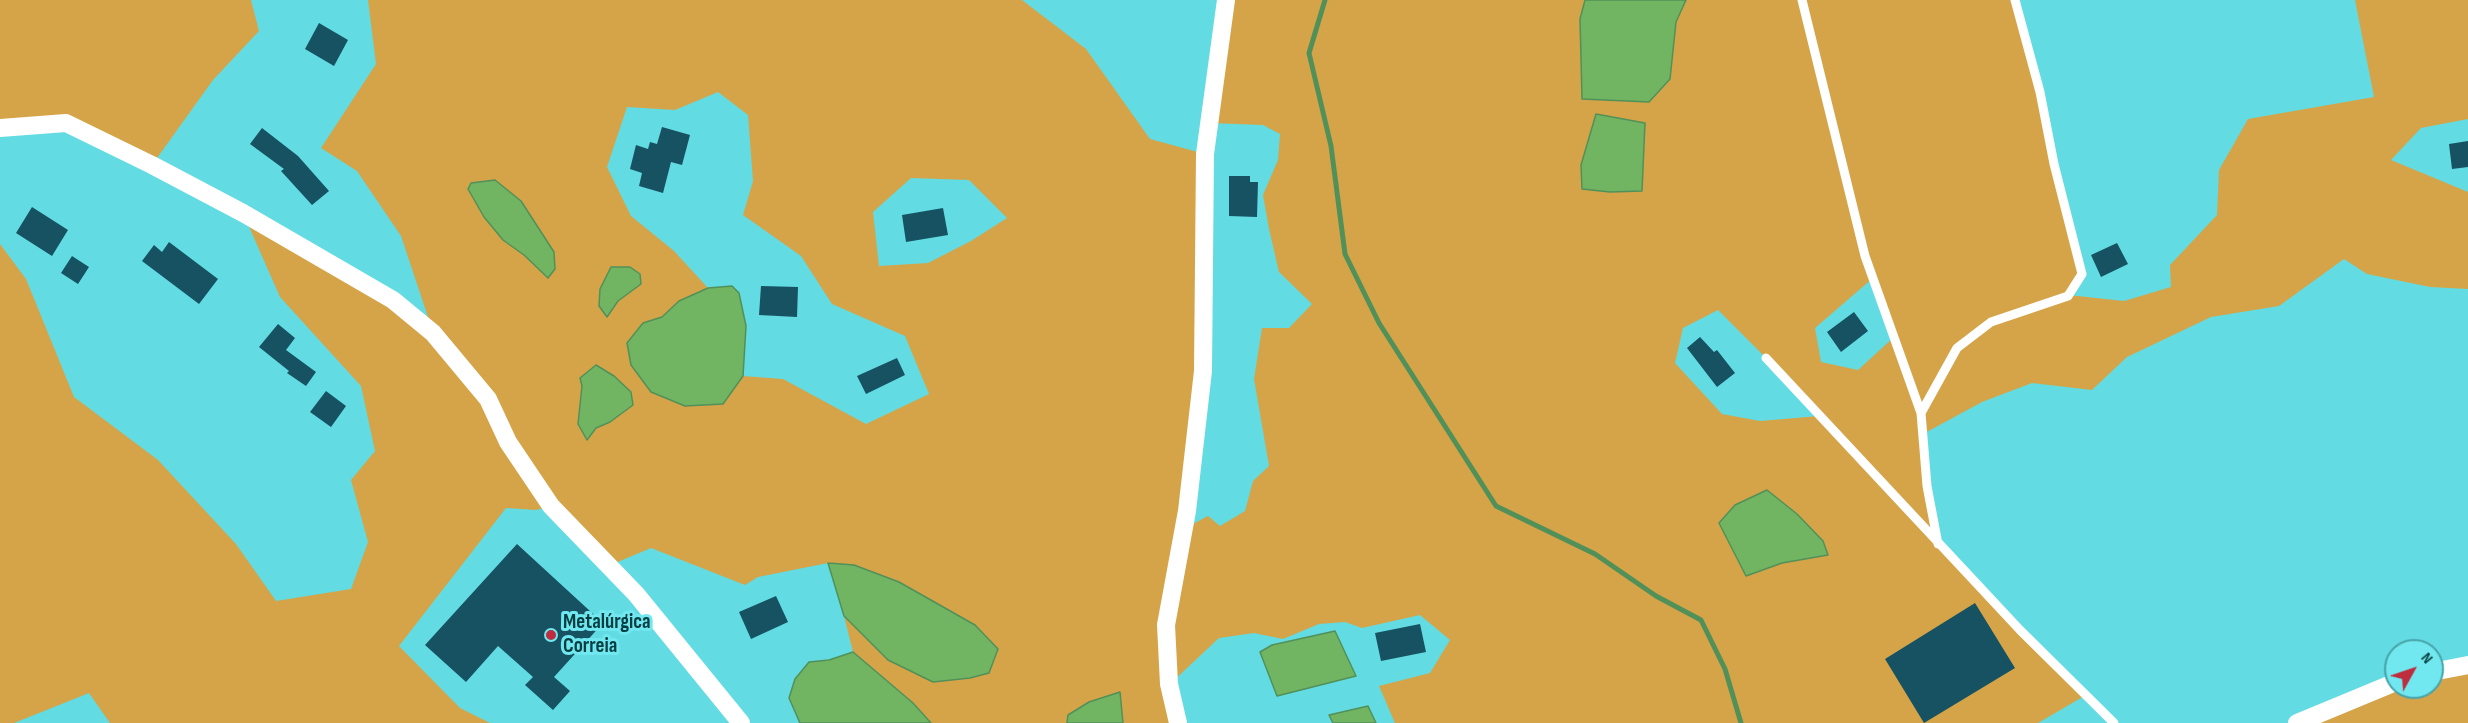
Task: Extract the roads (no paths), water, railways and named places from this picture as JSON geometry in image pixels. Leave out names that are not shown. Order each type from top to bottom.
[{"type":"street","points":[[1178,723],[1169,684],[1166,625],[1187,511],[1203,371],[1205,154],[1226,0]]},
{"type":"street","points":[[0,128],[66,123],[243,213],[393,300],[433,333],[488,399],[508,442],[551,506],[636,594],[741,723]]},
{"type":"street","points":[[2444,670],[2468,665]]},
{"type":"street","points":[[2298,723],[2384,687]]},
{"type":"lane","points":[[1802,0],[1865,256],[1921,413],[1927,486],[1938,544]]},
{"type":"lane","points":[[1921,413],[1957,348],[1991,322],[2068,296],[2082,274],[2054,164],[2040,92],[2015,0]]},
{"type":"lane","points":[[1766,358],[2020,630],[2115,723]]},
{"type":"waterway","points":[[1325,0],[1309,53],[1331,146],[1345,254],[1379,323],[1496,506],[1595,554],[1656,596],[1701,620],[1725,669],[1741,723]]},
{"type":"place","name":"Metalúrgica Correia","points":[[551,635]]}]
